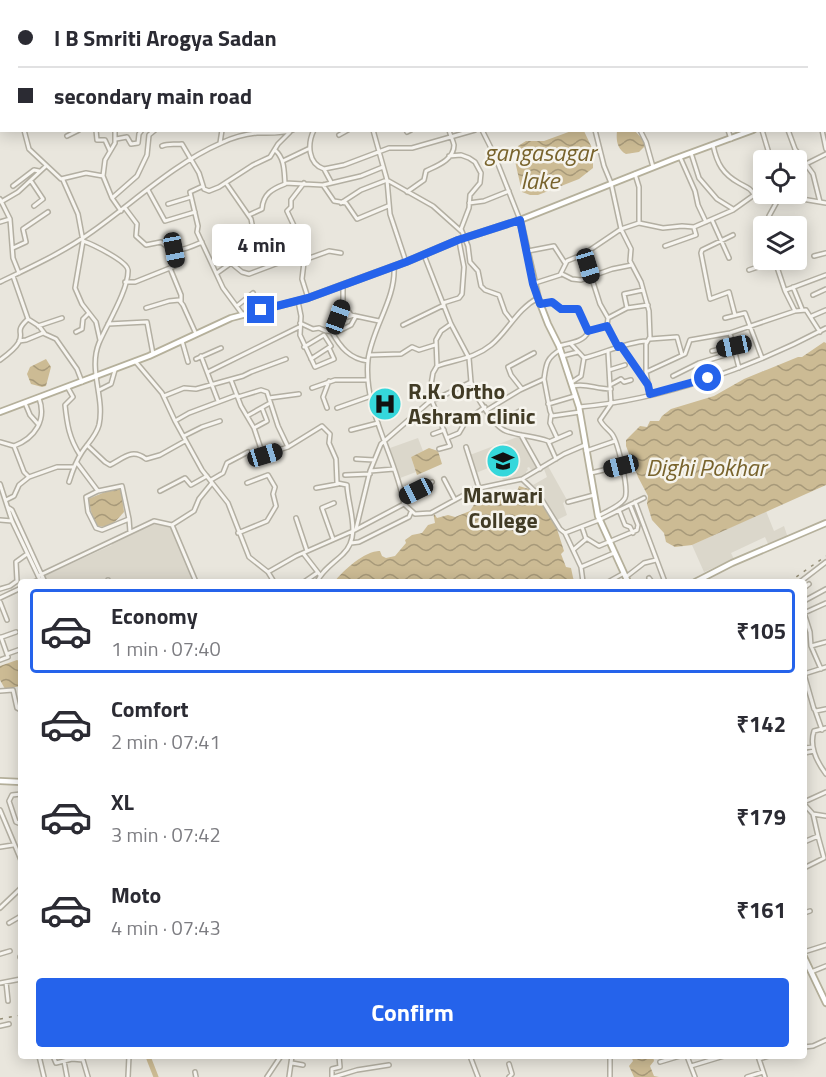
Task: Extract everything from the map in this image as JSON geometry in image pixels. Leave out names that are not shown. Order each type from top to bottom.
[{"type":"main road","points":[[0,410],[68,388],[96,374],[153,354],[231,318],[308,298],[458,240],[520,220],[634,174],[748,132]]},
{"type":"main road","points":[[520,220],[533,284],[548,324],[561,350],[576,396],[599,518],[626,577]]},
{"type":"main road","points":[[701,579],[732,563],[826,523]]},
{"type":"main road","points":[[0,781],[18,782]]},
{"type":"main road","points":[[808,969],[826,1003]]},
{"type":"street","points":[[24,132],[27,146],[63,180],[78,214],[82,240],[75,288],[79,300],[96,322],[100,340]]},
{"type":"street","points":[[67,136],[75,132]]},
{"type":"street","points":[[96,132],[97,140],[105,140],[110,151]]},
{"type":"street","points":[[115,132],[116,139],[104,163],[103,176],[112,198],[121,211]]},
{"type":"street","points":[[116,139],[127,137],[131,144],[138,143],[140,132]]},
{"type":"street","points":[[112,198],[137,176],[147,155],[149,135],[153,132]]},
{"type":"street","points":[[220,143],[222,132]]},
{"type":"street","points":[[0,282],[82,240],[148,190],[220,143],[255,133],[274,132]]},
{"type":"street","points":[[162,146],[181,144],[205,190],[208,191],[270,157],[278,144],[291,132]]},
{"type":"street","points":[[313,132],[309,149],[318,166],[324,169],[332,182]]},
{"type":"street","points":[[339,135],[344,132]]},
{"type":"street","points":[[373,132],[387,180],[389,206],[406,262]]},
{"type":"street","points":[[407,192],[424,180],[426,171],[441,165],[449,156],[453,147],[450,132]]},
{"type":"street","points":[[324,169],[389,148],[412,148],[468,132]]},
{"type":"street","points":[[483,132],[520,220]]},
{"type":"street","points":[[596,132],[611,183],[621,229],[631,248],[630,260],[648,305],[646,372],[650,394]]},
{"type":"street","points":[[641,132],[653,167]]},
{"type":"street","points":[[729,132],[731,139]]},
{"type":"street","points":[[763,132],[768,150]]},
{"type":"street","points":[[789,132],[796,150]]},
{"type":"street","points":[[822,132],[826,149]]},
{"type":"street","points":[[713,145],[721,169],[753,194]]},
{"type":"street","points":[[283,161],[309,149]]},
{"type":"street","points":[[275,150],[283,161],[285,183]]},
{"type":"street","points":[[691,153],[699,178],[717,199],[734,210]]},
{"type":"street","points":[[807,164],[826,154]]},
{"type":"street","points":[[449,156],[461,155],[469,158],[475,162],[481,172],[480,183],[471,192],[461,227],[462,232],[470,262],[478,271],[481,286],[499,295],[505,312],[512,321]]},
{"type":"street","points":[[680,157],[706,223]]},
{"type":"street","points":[[19,273],[13,258],[10,219],[1,200],[14,194],[46,166]]},
{"type":"street","points":[[807,166],[815,179],[820,202]]},
{"type":"street","points":[[249,215],[262,209],[267,194],[285,183],[323,185],[361,176],[383,167]]},
{"type":"street","points":[[13,186],[34,170],[40,171]]},
{"type":"street","points":[[63,180],[86,173],[103,176]]},
{"type":"street","points":[[634,174],[640,190],[639,223]]},
{"type":"street","points":[[387,180],[433,206],[462,232]]},
{"type":"street","points":[[341,202],[361,190],[387,180]]},
{"type":"street","points":[[31,181],[43,199],[34,206]]},
{"type":"street","points":[[217,273],[231,263],[236,252],[254,237],[249,215],[226,183]]},
{"type":"street","points":[[304,183],[292,198],[291,207],[287,211],[303,245],[305,254],[302,279],[308,298]]},
{"type":"street","points":[[323,185],[334,201],[347,204],[357,219],[389,206]]},
{"type":"street","points":[[203,186],[191,190],[197,232],[223,288],[243,315]]},
{"type":"street","points":[[148,190],[165,221],[195,212]]},
{"type":"street","points":[[469,203],[484,201],[509,191]]},
{"type":"street","points":[[561,274],[565,263],[584,254],[621,229],[639,223],[663,228],[694,227],[734,210],[753,196]]},
{"type":"street","points":[[168,204],[191,197]]},
{"type":"street","points":[[807,200],[826,203]]},
{"type":"street","points":[[125,208],[136,224],[136,236],[144,244],[160,242],[174,250],[187,249],[202,242]]},
{"type":"street","points":[[13,248],[26,242],[23,229],[48,213]]},
{"type":"street","points":[[0,222],[10,219]]},
{"type":"street","points":[[712,220],[729,258]]},
{"type":"street","points":[[665,246],[696,235],[694,227]]},
{"type":"street","points":[[733,235],[702,250],[701,253],[710,299],[729,292],[735,315]]},
{"type":"street","points":[[69,482],[80,455],[96,434],[99,424],[100,399],[95,360],[100,340],[119,302],[128,270],[125,265],[82,240]]},
{"type":"street","points":[[403,326],[459,298],[462,294],[464,267],[458,240]]},
{"type":"street","points":[[526,252],[554,246],[565,263]]},
{"type":"street","points":[[125,282],[135,282],[170,268],[176,264],[174,250]]},
{"type":"street","points":[[231,263],[247,274],[286,260],[304,261],[329,251],[341,253]]},
{"type":"street","points":[[814,256],[826,253]]},
{"type":"street","points":[[584,254],[600,304],[608,318],[607,326],[648,385]]},
{"type":"street","points":[[424,255],[451,324],[469,358],[471,382],[475,395],[496,423],[503,430],[549,442],[570,433]]},
{"type":"street","points":[[533,284],[561,274],[578,280],[632,265]]},
{"type":"street","points":[[394,266],[391,290],[369,355],[368,380],[404,504],[411,512],[431,513],[479,488],[522,478],[585,445]]},
{"type":"street","points":[[170,268],[181,295],[181,302],[196,334]]},
{"type":"street","points":[[749,270],[753,268]]},
{"type":"street","points":[[778,270],[795,311]]},
{"type":"street","points":[[785,291],[826,274]]},
{"type":"street","points":[[13,276],[28,319],[58,342],[77,369],[82,382]]},
{"type":"street","points":[[343,285],[343,303],[334,332],[342,350],[358,359],[368,360]]},
{"type":"street","points":[[793,287],[802,309]]},
{"type":"street","points":[[813,295],[826,289]]},
{"type":"street","points":[[627,308],[624,294],[643,290]]},
{"type":"street","points":[[237,306],[253,293]]},
{"type":"street","points":[[437,366],[469,358],[491,345],[529,303],[538,298]]},
{"type":"street","points":[[146,308],[176,300],[181,302]]},
{"type":"street","points":[[298,300],[301,316],[300,335],[304,347],[316,368],[334,359],[329,348],[331,346],[324,335],[304,347]]},
{"type":"street","points":[[540,304],[552,302],[561,309],[578,309],[588,331],[585,338],[571,343],[549,358],[545,368],[544,379],[551,415],[550,423],[557,438]]},
{"type":"street","points":[[343,303],[351,315]]},
{"type":"street","points":[[608,318],[627,308],[648,305]]},
{"type":"street","points":[[646,372],[687,352],[690,340],[730,333],[802,309],[812,316],[820,332]]},
{"type":"street","points":[[812,316],[826,310]]},
{"type":"street","points":[[76,332],[82,329],[83,319],[89,313]]},
{"type":"street","points":[[726,318],[745,313],[762,358]]},
{"type":"street","points":[[338,317],[351,315],[379,321]]},
{"type":"street","points":[[208,372],[300,325],[334,332],[349,327],[356,316]]},
{"type":"street","points":[[38,326],[62,318]]},
{"type":"street","points":[[0,360],[9,354],[19,341],[19,328],[28,319]]},
{"type":"street","points":[[108,324],[147,322],[149,345],[153,354]]},
{"type":"street","points":[[439,449],[449,447],[444,430],[430,402],[433,373],[437,366],[435,345],[438,334],[451,324]]},
{"type":"street","points":[[588,331],[607,326]]},
{"type":"street","points":[[551,415],[554,417],[579,409],[611,404],[693,384],[799,343],[826,328]]},
{"type":"street","points":[[19,341],[43,332]]},
{"type":"street","points":[[730,333],[739,368]]},
{"type":"street","points":[[584,358],[633,342],[677,337],[682,355]]},
{"type":"street","points":[[182,341],[188,362]]},
{"type":"street","points":[[571,343],[584,358]]},
{"type":"street","points":[[369,355],[402,354],[412,347],[420,350],[435,345]]},
{"type":"street","points":[[712,351],[734,346]]},
{"type":"street","points":[[196,359],[221,348]]},
{"type":"street","points":[[311,359],[329,348]]},
{"type":"street","points":[[561,350],[578,352]]},
{"type":"street","points":[[599,518],[625,497],[615,441],[613,435],[600,420],[611,404],[608,352]]},
{"type":"street","points":[[673,376],[699,363],[735,352]]},
{"type":"street","points":[[522,389],[508,367],[534,353]]},
{"type":"street","points":[[201,357],[218,402]]},
{"type":"street","points":[[572,384],[581,376],[584,358]]},
{"type":"street","points":[[164,397],[184,388],[196,389],[231,380],[286,359]]},
{"type":"street","points":[[135,361],[164,397],[175,422],[207,476],[228,503],[249,557],[268,572],[272,579]]},
{"type":"street","points":[[609,370],[625,365]]},
{"type":"street","points":[[99,390],[111,384],[115,374],[114,368]]},
{"type":"street","points":[[312,388],[329,381],[342,379],[368,380]]},
{"type":"street","points":[[447,438],[459,433],[466,421],[544,379]]},
{"type":"street","points":[[572,384],[585,384],[598,389],[610,387],[621,379],[625,382],[631,380]]},
{"type":"street","points":[[231,380],[254,428],[263,455],[288,447],[322,426],[326,428],[330,434],[329,443],[335,456],[338,484]]},
{"type":"street","points":[[327,408],[324,394],[329,381]]},
{"type":"street","points":[[310,579],[345,552],[351,543],[378,448],[430,402],[471,382]]},
{"type":"street","points":[[68,388],[73,397],[65,405],[67,429],[80,455]]},
{"type":"street","points":[[175,422],[189,413],[218,402],[263,390],[267,392],[288,447]]},
{"type":"street","points":[[247,416],[262,408],[270,400],[298,394]]},
{"type":"street","points":[[337,408],[371,396]]},
{"type":"street","points":[[548,404],[576,396]]},
{"type":"street","points":[[0,442],[15,446],[30,438],[43,411],[39,398]]},
{"type":"street","points":[[25,403],[30,415],[38,424]]},
{"type":"street","points":[[254,428],[267,421],[262,408]]},
{"type":"street","points":[[496,423],[522,410]]},
{"type":"street","points":[[87,445],[110,465],[134,453],[145,459],[160,455],[202,427],[220,421]]},
{"type":"street","points":[[351,430],[379,423]]},
{"type":"street","points":[[433,434],[444,430]]},
{"type":"street","points":[[521,435],[540,469]]},
{"type":"street","points":[[586,451],[615,441]]},
{"type":"street","points":[[549,442],[556,459]]},
{"type":"street","points":[[15,446],[24,472],[29,477]]},
{"type":"street","points":[[466,447],[479,488]]},
{"type":"street","points":[[41,579],[154,521],[172,525],[194,511],[199,499],[211,482],[223,473],[227,463],[248,452]]},
{"type":"street","points":[[356,459],[374,460]]},
{"type":"street","points":[[6,500],[14,496],[19,485],[29,477],[57,467],[76,465]]},
{"type":"street","points":[[76,465],[98,491]]},
{"type":"street","points":[[590,473],[621,466]]},
{"type":"street","points":[[345,475],[394,469]]},
{"type":"street","points":[[238,533],[267,521],[276,508],[273,494],[275,487],[268,475],[247,483]]},
{"type":"street","points":[[160,490],[185,478],[191,485],[207,476]]},
{"type":"street","points":[[522,478],[539,495],[560,529],[565,533],[581,567],[583,579]]},
{"type":"street","points":[[444,479],[455,500]]},
{"type":"street","points":[[403,497],[432,482]]},
{"type":"street","points":[[0,484],[9,508],[12,510],[27,554],[41,579]]},
{"type":"street","points":[[316,488],[338,484],[347,485],[354,530]]},
{"type":"street","points":[[129,519],[102,530],[96,528],[86,497],[98,491],[122,486],[129,519],[130,532]]},
{"type":"street","points":[[568,502],[594,495]]},
{"type":"street","points":[[565,533],[644,498]]},
{"type":"street","points":[[634,502],[664,579]]},
{"type":"street","points":[[333,539],[322,508],[334,503]]},
{"type":"street","points":[[268,572],[404,504]]},
{"type":"street","points":[[582,527],[586,538],[598,546],[633,533],[639,528],[630,505]]},
{"type":"street","points":[[9,508],[8,513],[41,579]]},
{"type":"street","points":[[619,510],[625,525],[633,533]]},
{"type":"street","points":[[351,543],[359,542],[409,517],[411,512]]},
{"type":"street","points":[[296,518],[307,551]]},
{"type":"street","points":[[0,520],[12,521]]},
{"type":"street","points":[[172,525],[194,579]]},
{"type":"street","points":[[573,550],[586,538]]},
{"type":"street","points":[[303,553],[319,574]]},
{"type":"street","points":[[0,589],[17,581],[16,562],[27,554]]},
{"type":"street","points":[[581,567],[614,554]]},
{"type":"street","points":[[626,577],[644,563],[656,560]]},
{"type":"street","points":[[804,579],[826,563]]},
{"type":"street","points":[[318,579],[319,574]]},
{"type":"street","points":[[807,599],[826,589]]},
{"type":"street","points":[[7,620],[0,600],[18,590]]},
{"type":"street","points":[[807,612],[826,603]]},
{"type":"street","points":[[807,622],[811,646],[821,669]]},
{"type":"street","points":[[8,654],[1,637],[16,632]]},
{"type":"street","points":[[811,646],[826,642]]},
{"type":"street","points":[[0,660],[8,658],[8,654],[18,650]]},
{"type":"street","points":[[807,673],[826,667]]},
{"type":"street","points":[[807,684],[824,729],[812,733],[814,752],[826,774]]},
{"type":"street","points":[[0,691],[13,690],[18,708]]},
{"type":"street","points":[[815,710],[826,709]]},
{"type":"street","points":[[807,748],[813,747]]},
{"type":"street","points":[[807,753],[814,752]]},
{"type":"street","points":[[807,802],[826,792]]},
{"type":"street","points":[[18,794],[12,795],[9,801],[18,823]]},
{"type":"street","points":[[807,807],[813,814],[824,858],[807,866]]},
{"type":"street","points":[[0,810],[18,854]]},
{"type":"street","points":[[813,814],[826,816]]},
{"type":"street","points":[[0,828],[6,826]]},
{"type":"street","points":[[807,841],[818,836]]},
{"type":"street","points":[[0,848],[14,845]]},
{"type":"street","points":[[0,909],[18,891]]},
{"type":"street","points":[[9,922],[18,918]]},
{"type":"street","points":[[807,951],[826,945]]},
{"type":"street","points":[[0,954],[10,951]]},
{"type":"street","points":[[808,969],[826,966]]},
{"type":"street","points":[[0,983],[18,980]]},
{"type":"street","points":[[6,982],[8,1000]]},
{"type":"street","points":[[0,1026],[9,1024]]},
{"type":"street","points":[[807,1047],[826,1040]]},
{"type":"street","points":[[40,1059],[44,1077]]},
{"type":"street","points":[[54,1059],[55,1062],[68,1059]]},
{"type":"street","points":[[79,1059],[83,1060],[88,1077]]},
{"type":"street","points":[[128,1077],[129,1059]]},
{"type":"street","points":[[267,1077],[279,1059]]},
{"type":"street","points":[[289,1077],[292,1059]]},
{"type":"street","points":[[339,1059],[340,1067],[332,1069],[333,1077],[389,1065]]},
{"type":"street","points":[[471,1059],[478,1077]]},
{"type":"street","points":[[610,1059],[610,1077]]},
{"type":"street","points":[[660,1062],[670,1059]]},
{"type":"street","points":[[688,1059],[694,1077]]},
{"type":"street","points":[[691,1066],[714,1059]]},
{"type":"street","points":[[759,1059],[765,1077]]},
{"type":"street","points":[[64,1061],[67,1077]]},
{"type":"street","points":[[292,1063],[303,1065]]},
{"type":"street","points":[[509,1064],[512,1074],[509,1077]]},
{"type":"street","points":[[195,1072],[196,1077]]},
{"type":"street","points":[[747,1077],[763,1072]]},
{"type":"shaded area","name":"Marwari College","points":[[520,436],[538,467],[532,471],[529,467],[527,468],[527,475],[503,481],[500,471],[488,468],[476,473],[470,455]]},
{"type":"shaded area","points":[[418,438],[423,451],[411,457],[416,472],[400,478],[390,448]]},
{"type":"shaded area","name":"Marwari College","points":[[548,466],[567,500],[563,503],[567,515],[557,520],[540,490],[533,485],[547,477],[544,469]]},
{"type":"shaded area","points":[[766,511],[774,531],[784,526],[788,538],[769,546],[765,537],[731,553],[734,559],[704,572],[692,545]]},
{"type":"shaded area","points":[[154,523],[172,526],[193,579],[46,579],[44,576],[112,545],[111,542]]},
{"type":"water","name":"gangasagar lake","points":[[569,132],[584,132],[592,148],[590,153],[591,156],[593,155],[593,168],[579,179],[538,195],[522,192],[515,161],[518,146],[526,141],[544,141]]},
{"type":"water","points":[[617,132],[636,132],[645,142],[645,146],[639,152],[626,154],[621,150]]},
{"type":"water","name":"Dighi Pokhar","points":[[824,342],[826,343],[826,485],[692,545],[675,547],[666,542],[664,533],[652,520],[647,504],[648,496],[638,477],[626,446],[626,440],[640,426],[647,427],[650,421],[659,421],[671,409],[714,396],[744,379],[802,357]]},
{"type":"water","points":[[46,359],[51,367],[46,386],[31,384],[27,374],[30,367]]},
{"type":"water","points":[[429,448],[438,451],[442,464],[417,475],[411,457]]},
{"type":"water","points":[[519,486],[532,490],[543,503],[557,529],[564,551],[561,554],[566,567],[571,568],[573,579],[337,579],[367,554],[380,551],[386,558],[395,556],[406,543],[405,540],[412,535],[422,533],[428,525],[435,523],[433,512],[437,518],[448,515],[455,517],[470,511],[475,503],[488,498],[498,501],[518,489]]},
{"type":"water","points":[[121,488],[124,512],[109,525],[97,526],[88,499]]},
{"type":"water","points":[[18,660],[18,687],[5,689],[0,680],[0,666]]},
{"type":"water","points":[[632,1059],[654,1059],[650,1066],[654,1076],[659,1077],[634,1077],[629,1066]]},
{"type":"waterway","points":[[149,1059],[156,1077]]},
{"type":"railway","points":[[793,579],[826,556]]},
{"type":"railway","points":[[0,1019],[18,1016]]},
{"type":"place","name":"R.K. Ortho Ashram clinic","points":[[385,404]]},
{"type":"place","name":"Marwari College","points":[[503,461]]},
{"type":"route","points":[[261,310],[308,298],[458,240],[520,220],[533,284],[540,304],[552,302],[556,307],[564,310],[578,309],[588,331],[607,326],[618,347],[621,346],[648,385],[650,394],[708,378]]}]
